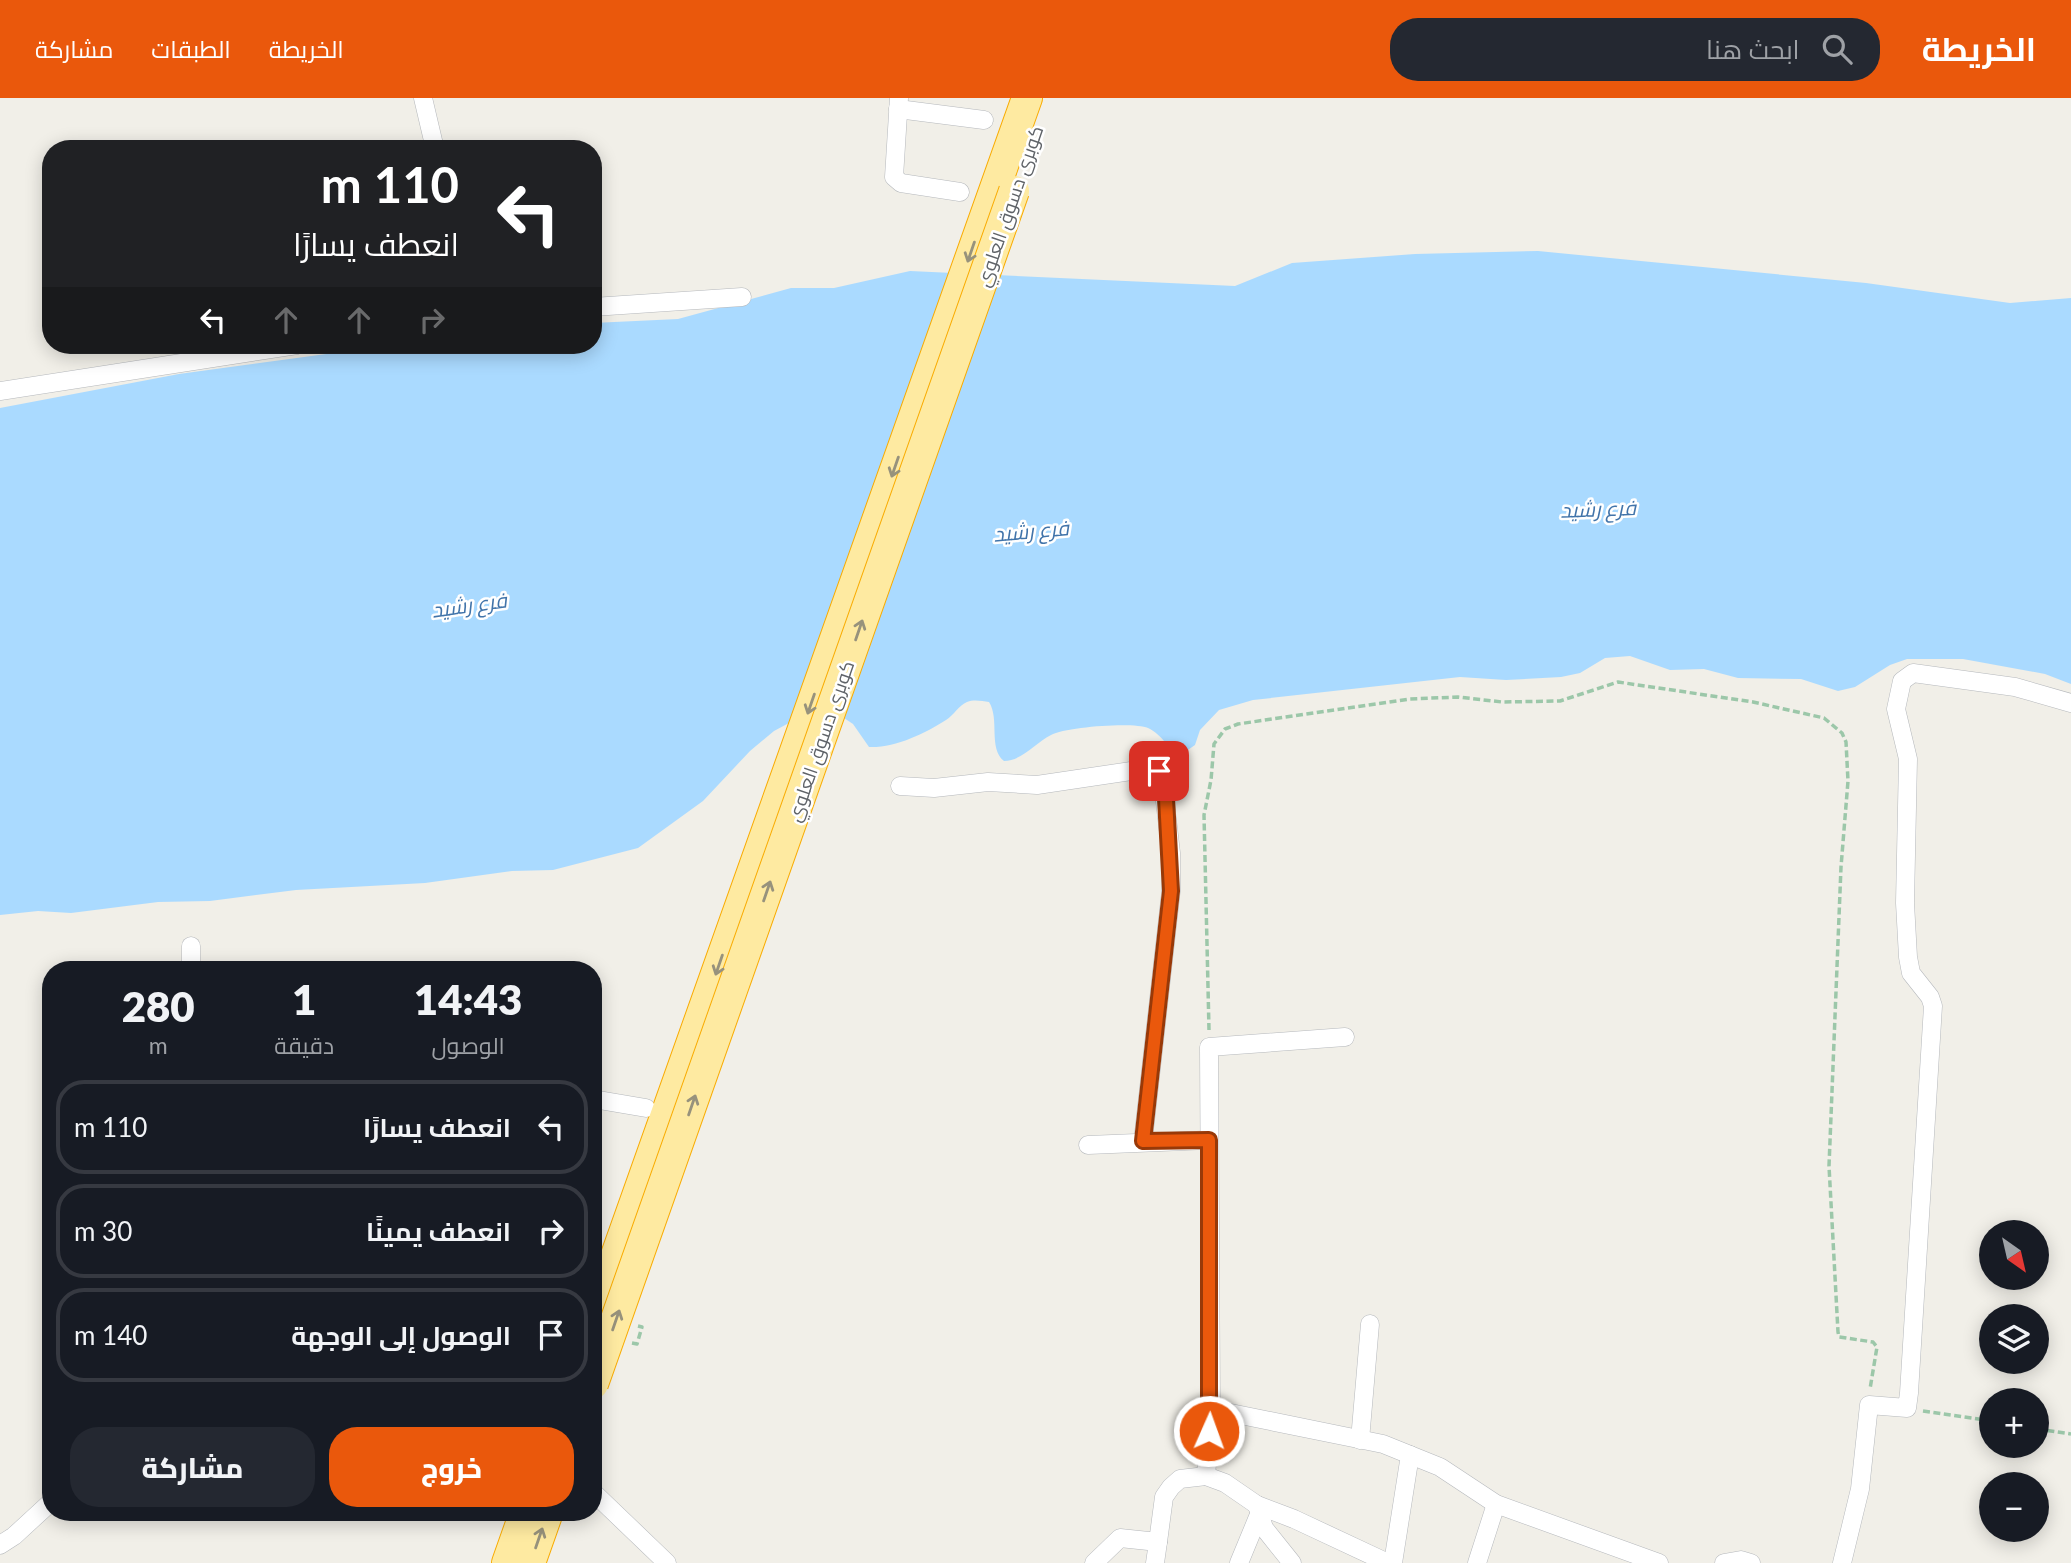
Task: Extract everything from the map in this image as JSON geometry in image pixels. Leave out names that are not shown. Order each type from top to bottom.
[{"type":"highway","name":"كوبرى دسوق العلوي","points":[[602,1358],[1004,189],[1027,98]]},
{"type":"highway","name":"كوبرى دسوق العلوي","points":[[602,1295],[1004,189],[1047,98]]},
{"type":"highway","points":[[507,1563],[522,1521]]},
{"type":"highway","points":[[530,1563],[545,1521]]},
{"type":"street","points":[[423,98],[433,140]]},
{"type":"street","points":[[960,192],[901,183],[894,177],[899,104],[984,120]]},
{"type":"street","points":[[602,306],[742,297]]},
{"type":"street","points":[[0,391],[239,354]]},
{"type":"street","points":[[1842,1563],[1860,1489],[1869,1405],[1908,1408],[1933,1006],[1930,997],[1911,973],[1908,957],[1905,903],[1908,759],[1896,709],[1902,681],[1913,673],[2015,687],[2071,703]]},
{"type":"street","points":[[900,786],[934,788],[988,782],[1037,785],[1151,768],[1163,775],[1171,853],[1171,891],[1143,1141]]},
{"type":"street","points":[[191,946],[191,961]]},
{"type":"street","points":[[1206,1476],[1211,1409],[1209,1047],[1345,1037]]},
{"type":"street","points":[[602,1100],[646,1108]]},
{"type":"street","points":[[1088,1145],[1209,1140]]},
{"type":"street","points":[[1360,1440],[1370,1324]]},
{"type":"street","points":[[1211,1409],[1360,1440],[1410,1455],[1440,1467],[1496,1504],[1659,1563]]},
{"type":"street","points":[[1258,1511],[1294,1519],[1390,1563],[1410,1455]]},
{"type":"street","points":[[1155,1563],[1164,1497],[1180,1479],[1206,1476],[1225,1483],[1258,1511],[1292,1563]]},
{"type":"street","points":[[602,1501],[667,1563]]},
{"type":"street","points":[[1477,1563],[1496,1504]]},
{"type":"street","points":[[0,1545],[42,1510]]},
{"type":"street","points":[[1239,1563],[1258,1511]]},
{"type":"street","points":[[1094,1563],[1120,1538],[1158,1542]]},
{"type":"street","points":[[1724,1563],[1741,1560],[1751,1563]]},
{"type":"path","points":[[1209,1047],[1204,815],[1212,780],[1214,744],[1225,729],[1238,724],[1410,699],[1458,697],[1503,702],[1560,701],[1618,682],[1753,702],[1825,718],[1842,733],[1846,742],[1848,781],[1841,867],[1829,1166],[1838,1332],[1839,1337],[1872,1342],[1877,1347],[1869,1405]]},
{"type":"path","points":[[633,1335],[631,1342],[637,1344],[642,1327]]},
{"type":"path","points":[[1908,1408],[1979,1420]]},
{"type":"path","points":[[2049,1431],[2071,1434]]},
{"type":"water","name":"فرع رشيد","points":[[1538,251],[1866,283],[2010,303],[2071,298],[2071,684],[2045,674],[1963,659],[1907,659],[1890,665],[1855,687],[1838,691],[1801,679],[1738,678],[1704,669],[1670,670],[1630,656],[1605,658],[1580,673],[1561,677],[1506,680],[1460,677],[1253,700],[1219,710],[1200,730],[1195,745],[1182,754],[1172,749],[1148,728],[1115,725],[1059,732],[1045,738],[1017,758],[1004,761],[996,749],[994,717],[989,702],[967,702],[949,718],[928,730],[899,743],[879,747],[869,747],[853,724],[841,716],[802,716],[774,731],[750,751],[703,801],[638,848],[553,870],[512,871],[425,883],[296,890],[210,901],[158,902],[71,913],[38,911],[0,915],[0,408],[179,374],[327,354],[602,354],[602,323],[678,319],[791,288],[834,288],[910,271],[1235,286],[1292,263],[1415,254]]},
{"type":"route","points":[[1159,771],[1165,780],[1171,891],[1143,1141],[1209,1140],[1209,1431]]}]
